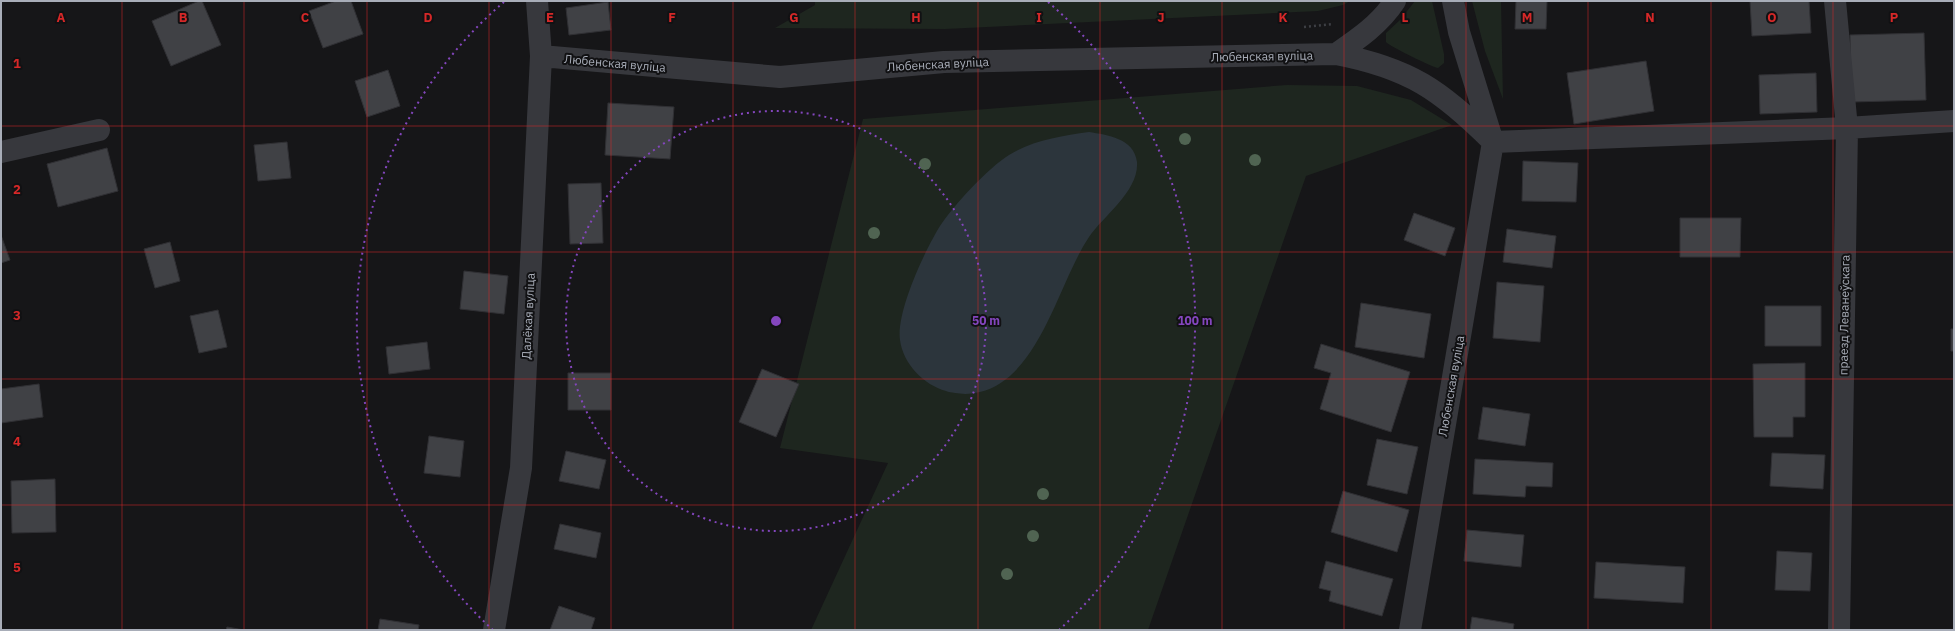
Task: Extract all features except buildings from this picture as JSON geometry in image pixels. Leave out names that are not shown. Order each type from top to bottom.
[{"type":"street","name":"Далёкая вуліца","points":[[494,630],[521,468],[541,56],[537,1]]},
{"type":"street","points":[[1336,54],[1366,34],[1389,10],[1395,1]]},
{"type":"street","name":"Любенская вуліца","points":[[1410,630],[1493,142],[1459,32],[1453,1]]},
{"type":"street","name":"праезд Леванеўскага","points":[[1835,1],[1847,128],[1839,630]]},
{"type":"street","name":"Любенская вуліца","points":[[541,56],[780,77],[944,62],[1336,54],[1369,60],[1395,69],[1419,81],[1443,96],[1493,142]]},
{"type":"street","points":[[1493,142],[1847,128],[1954,121]]},
{"type":"street","points":[[1,152],[99,130]]},
{"type":"shaded area","points":[[815,1],[1350,1],[1343,5],[1318,11],[945,29],[775,28],[815,5]]},
{"type":"shaded area","points":[[1415,1],[1432,1],[1444,54],[1444,63],[1438,68],[1395,48],[1386,42],[1386,33],[1400,20]]},
{"type":"shaded area","points":[[1472,1],[1501,1],[1503,99],[1485,51]]},
{"type":"shaded area","points":[[1287,85],[1357,86],[1411,100],[1452,125],[1306,176],[1148,630],[811,630],[888,463],[780,448],[863,119]]},
{"type":"shaded area","points":[[1089,132],[1119,139],[1131,148],[1135,154],[1137,162],[1136,173],[1127,193],[1089,237],[1078,256],[1033,348],[1018,368],[1001,383],[980,392],[970,394],[953,393],[930,384],[916,372],[905,357],[900,340],[900,328],[902,314],[913,282],[927,250],[940,226],[972,188],[991,169],[1009,155],[1038,142]]}]
